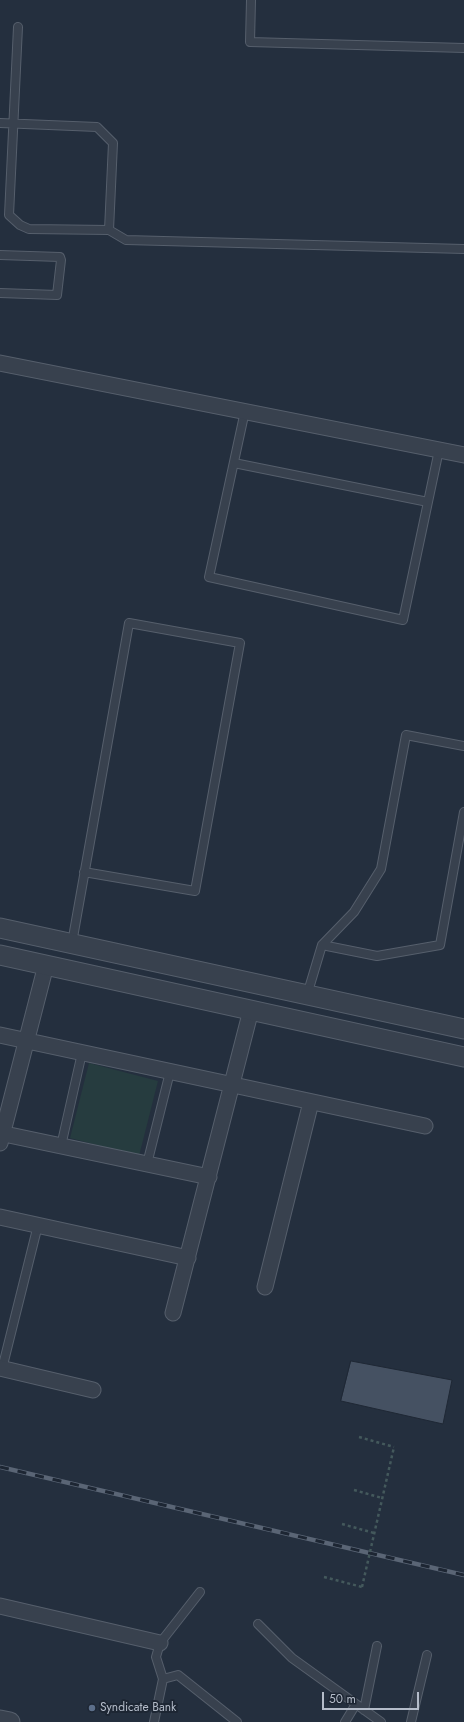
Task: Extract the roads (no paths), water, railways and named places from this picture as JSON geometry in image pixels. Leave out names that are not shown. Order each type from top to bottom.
[{"type":"street","points":[[0,363],[464,455]]},
{"type":"street","points":[[0,928],[464,1029]]},
{"type":"street","points":[[0,955],[464,1057]]},
{"type":"street","points":[[46,965],[1,1136],[61,1146],[209,1177]]},
{"type":"street","points":[[173,1313],[251,1010]]},
{"type":"street","points":[[0,1035],[425,1126]]},
{"type":"street","points":[[265,1287],[311,1102]]},
{"type":"street","points":[[0,1217],[188,1258]]},
{"type":"street","points":[[1,1368],[93,1390]]},
{"type":"street","points":[[0,1606],[160,1643]]},
{"type":"street","points":[[0,1720],[10,1722]]},
{"type":"lane","points":[[251,0],[250,42],[464,48]]},
{"type":"lane","points":[[18,27],[9,215],[20,225],[29,229],[109,230],[126,240],[464,249]]},
{"type":"lane","points":[[0,123],[97,127],[113,143],[109,230]]},
{"type":"lane","points":[[0,255],[60,257],[61,260],[59,292],[57,295],[0,293]]},
{"type":"lane","points":[[245,411],[209,577],[403,620],[439,450]]},
{"type":"lane","points":[[234,463],[428,502]]},
{"type":"lane","points":[[72,943],[84,872],[129,623],[240,643],[195,891],[84,872]]},
{"type":"lane","points":[[307,995],[322,945],[354,912],[381,869],[406,735],[464,746]]},
{"type":"lane","points":[[322,945],[377,956],[440,945],[464,812]]},
{"type":"lane","points":[[61,1146],[82,1053]]},
{"type":"lane","points":[[147,1164],[170,1072]]},
{"type":"lane","points":[[1,1368],[38,1225]]},
{"type":"lane","points":[[154,1722],[163,1679],[156,1657],[160,1643],[200,1592]]},
{"type":"lane","points":[[258,1624],[292,1658],[381,1722]]},
{"type":"lane","points":[[364,1710],[377,1646]]},
{"type":"lane","points":[[411,1722],[427,1655]]},
{"type":"lane","points":[[163,1679],[178,1674],[236,1722]]},
{"type":"lane","points":[[345,1722],[356,1704]]},
{"type":"railway","points":[[0,1467],[464,1575]]},
{"type":"place","name":"Syndicate Bank","points":[[92,1708]]}]
